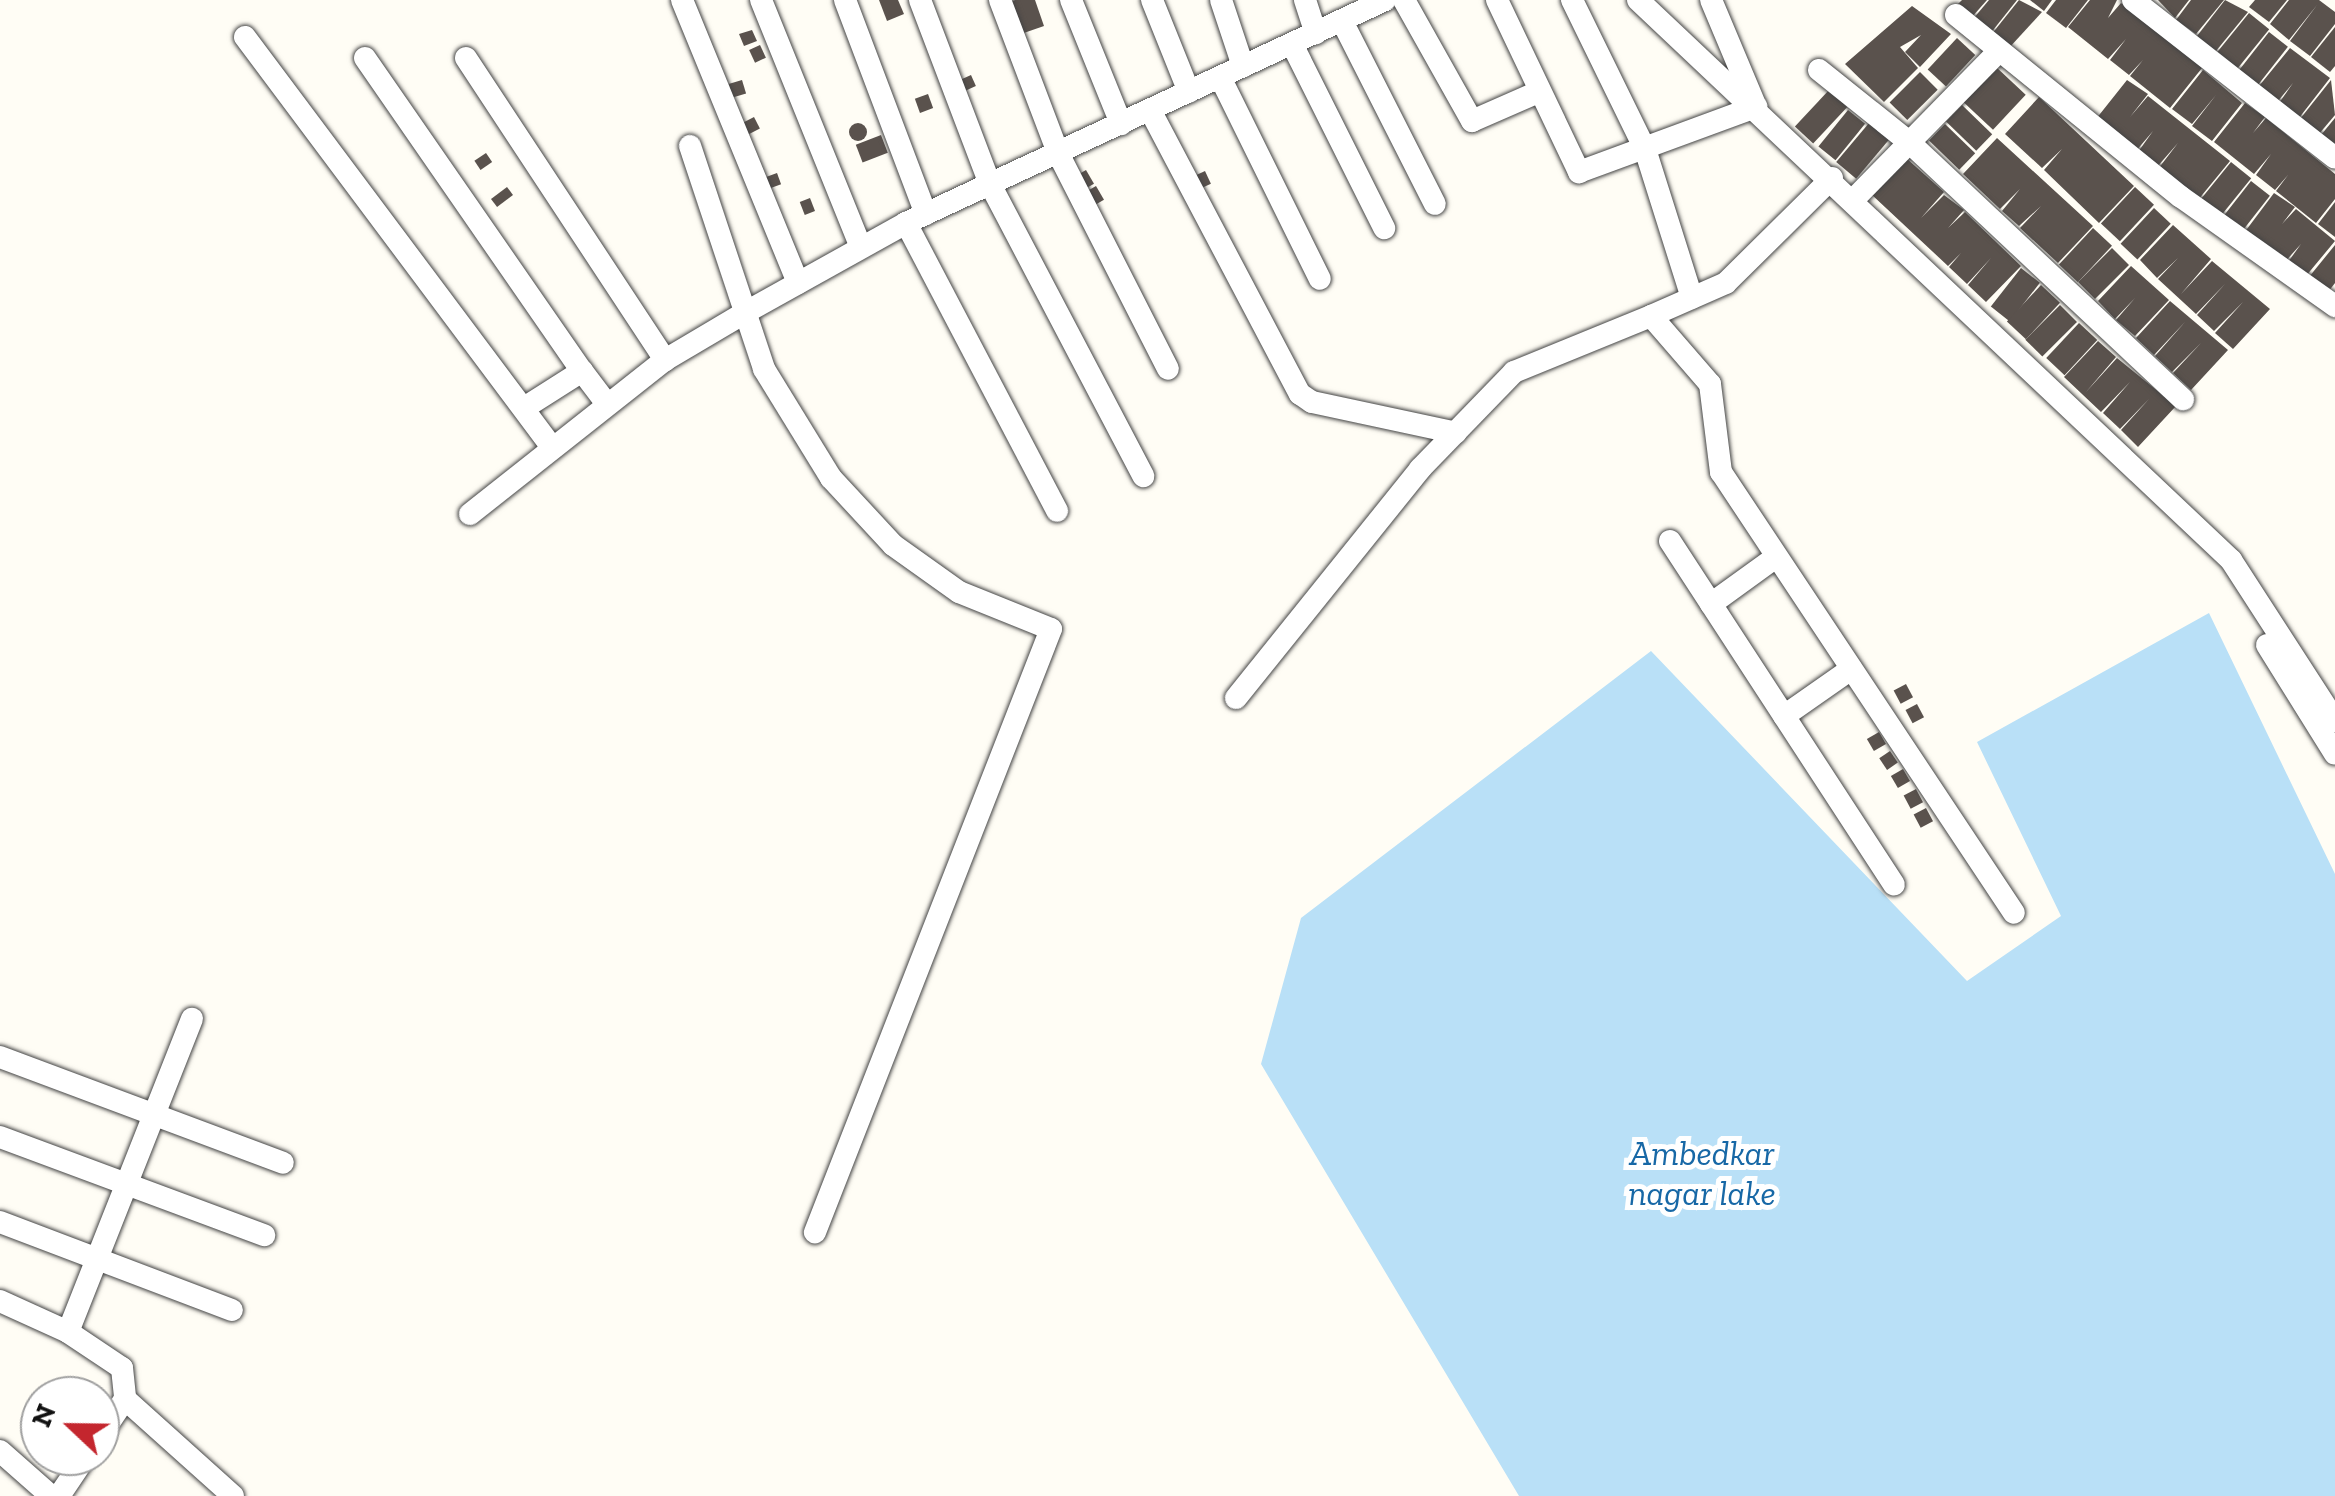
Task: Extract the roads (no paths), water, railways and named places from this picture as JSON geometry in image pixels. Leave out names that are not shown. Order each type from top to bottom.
[{"type":"street","points":[[682,0],[798,283]]},
{"type":"street","points":[[761,0],[862,248]]},
{"type":"street","points":[[845,0],[916,219],[1058,511]]},
{"type":"street","points":[[920,0],[990,184],[1143,476]]},
{"type":"street","points":[[1000,0],[1058,152],[1168,370]]},
{"type":"street","points":[[1071,0],[1121,124]]},
{"type":"street","points":[[1152,0],[1188,92]]},
{"type":"street","points":[[1221,0],[1243,66]]},
{"type":"street","points":[[1305,0],[1316,32]]},
{"type":"street","points":[[470,514],[551,446],[665,360],[748,311],[916,219],[1385,0]]},
{"type":"street","points":[[1404,0],[1472,121],[1538,92]]},
{"type":"street","points":[[1497,0],[1579,172],[1756,107]]},
{"type":"street","points":[[1572,0],[1645,149],[1692,298]]},
{"type":"street","points":[[1638,0],[1832,178],[2230,560],[2335,721]]},
{"type":"street","points":[[1711,0],[1756,107]]},
{"type":"street","points":[[2133,0],[2335,158]]},
{"type":"street","points":[[1956,15],[2181,197],[2335,306]]},
{"type":"street","points":[[1342,21],[1435,204]]},
{"type":"street","points":[[245,38],[551,446]]},
{"type":"street","points":[[1292,44],[1384,228]]},
{"type":"street","points":[[1854,199],[2000,50]]},
{"type":"street","points":[[364,58],[607,404]]},
{"type":"street","points":[[466,58],[665,360]]},
{"type":"street","points":[[1819,70],[1909,142],[2183,398]]},
{"type":"street","points":[[1220,77],[1320,279]]},
{"type":"street","points":[[1150,110],[1300,394],[1312,402],[1456,433]]},
{"type":"street","points":[[690,146],[748,311],[764,369],[831,478],[893,545],[959,592],[1052,629],[815,1232]]},
{"type":"street","points":[[1236,698],[1420,469],[1514,372],[1726,283],[1832,178]]},
{"type":"street","points":[[1652,316],[1710,384],[1721,472],[2014,914]]},
{"type":"street","points":[[524,408],[582,371]]},
{"type":"street","points":[[2165,498],[2228,582],[2335,754]]},
{"type":"street","points":[[1670,541],[1894,884]]},
{"type":"street","points":[[1712,604],[1776,557]]},
{"type":"street","points":[[1784,716],[1851,669]]},
{"type":"street","points":[[68,1332],[192,1018]]},
{"type":"street","points":[[0,1057],[283,1163]]},
{"type":"street","points":[[0,1137],[125,1188],[264,1236]]},
{"type":"street","points":[[0,1222],[232,1310]]},
{"type":"street","points":[[0,1301],[68,1332],[122,1368],[125,1399],[120,1406]]},
{"type":"street","points":[[125,1399],[233,1496]]},
{"type":"street","points":[[0,1451],[50,1496]]},
{"type":"water","name":"Ambedkar nagar lake","points":[[2209,613],[2335,874],[2335,1496],[1519,1496],[1261,1064],[1301,918],[1651,651],[1967,981],[2061,916],[1977,742]]}]
